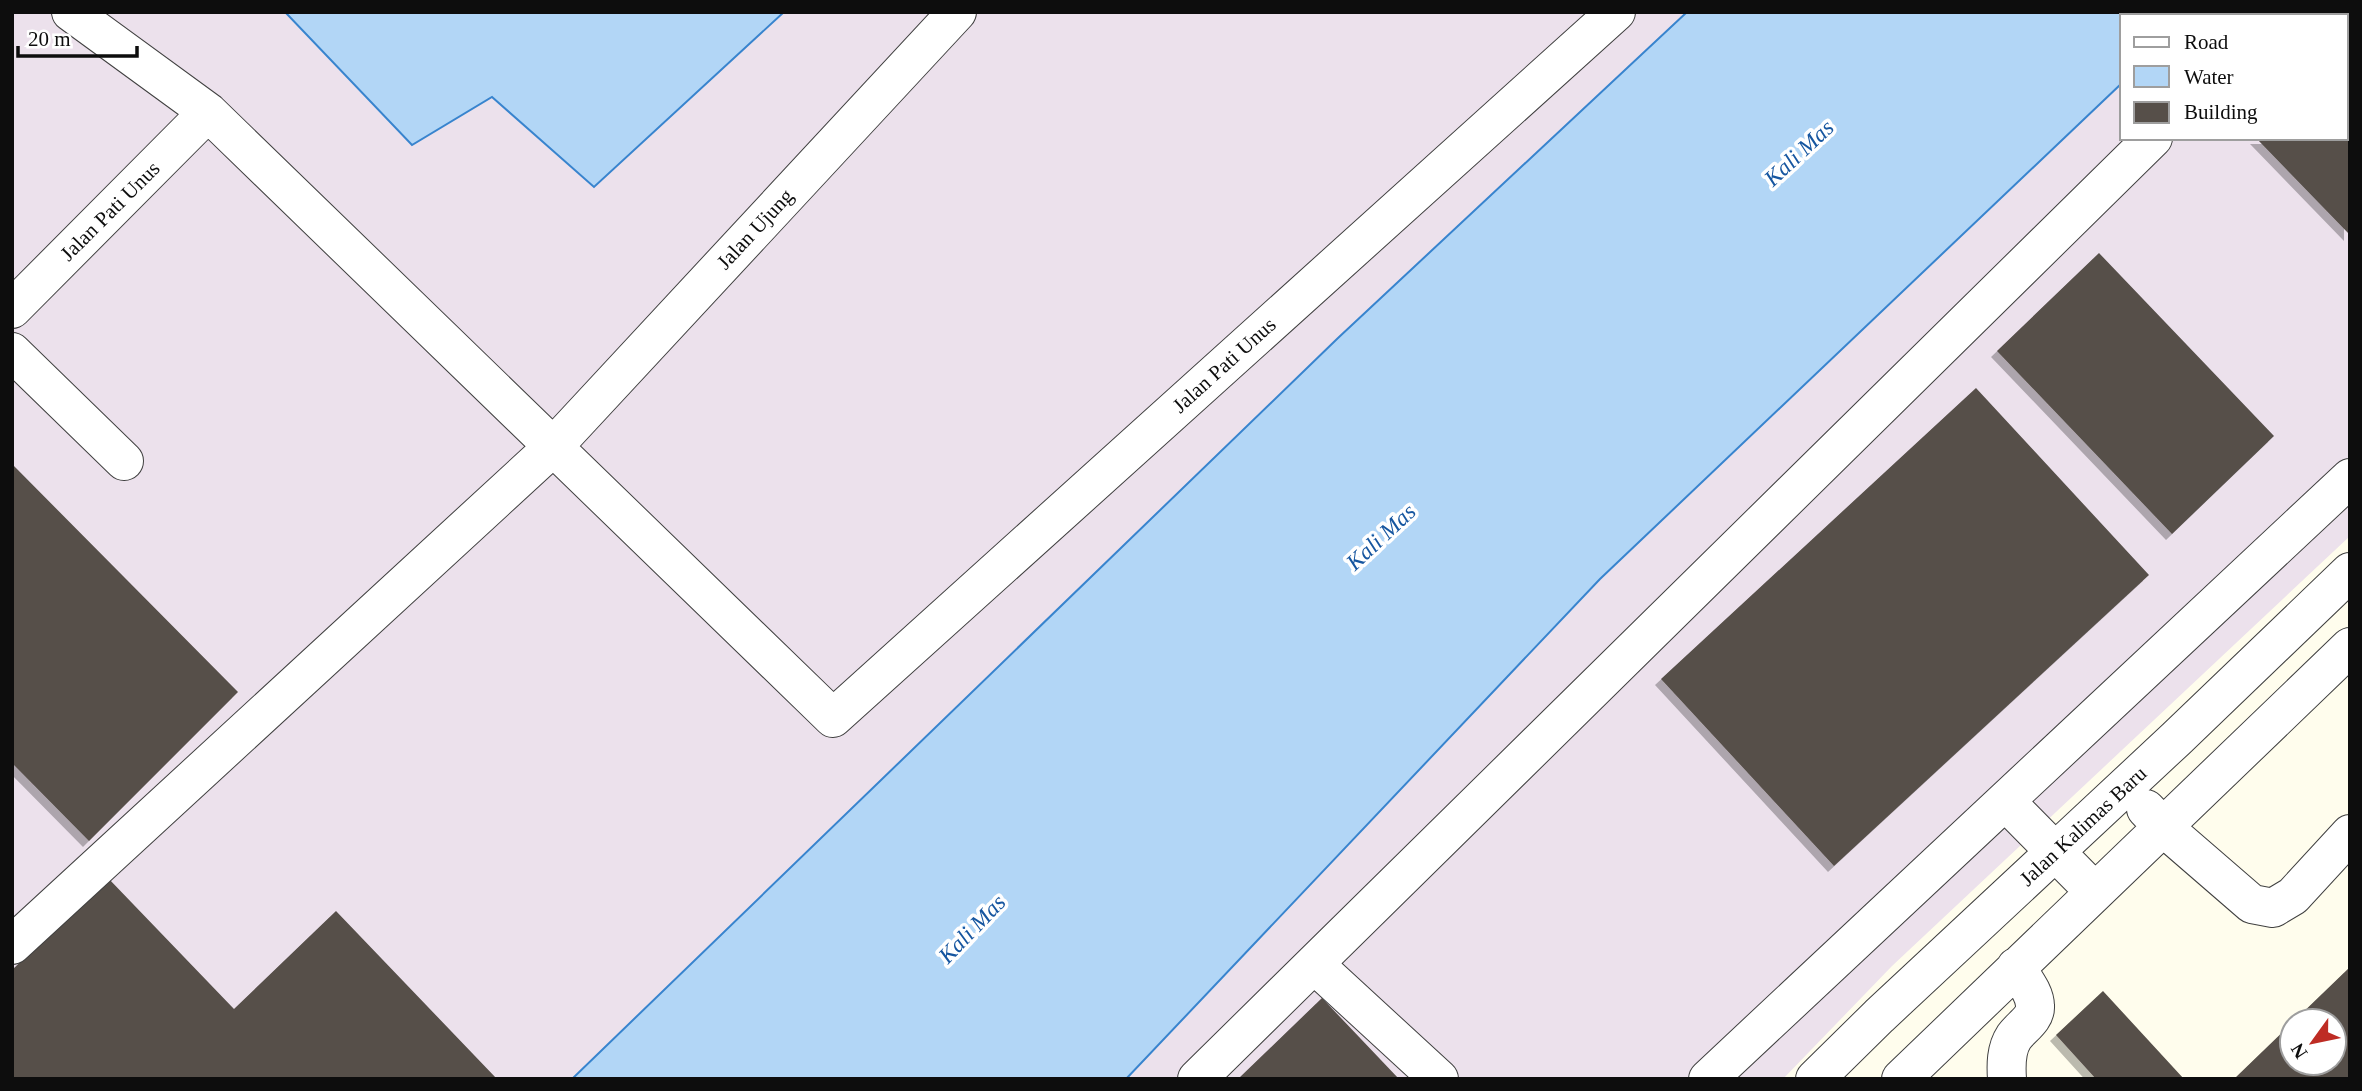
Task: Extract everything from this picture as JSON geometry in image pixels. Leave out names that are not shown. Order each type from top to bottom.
[{"type":"street","points":[[71,12],[208,112],[554,447]]},
{"type":"street","name":"Jalan Ujung","points":[[12,945],[554,447],[957,12]]},
{"type":"street","name":"Jalan Pati Unus","points":[[554,447],[832,718],[1616,12]]},
{"type":"street","name":"Jalan Pati Unus","points":[[12,309],[208,112]]},
{"type":"street","points":[[1197,1079],[2151,140]]},
{"type":"street","points":[[12,352],[124,461]]},
{"type":"street","points":[[1708,1079],[2350,478]]},
{"type":"street","name":"Jalan Kalimas Baru","points":[[1815,1079],[2350,572]]},
{"type":"street","points":[[1901,1079],[2350,647]]},
{"type":"street","points":[[2126,787],[2163,827],[2252,904],[2273,908],[2292,896],[2350,834]]},
{"type":"street","points":[[2005,801],[2095,891]]},
{"type":"street","points":[[1314,964],[1439,1079]]},
{"type":"street","points":[[2007,1079],[2005,1063],[2013,1038],[2033,1017],[2036,1007],[2016,967]]},
{"type":"shaded area","points":[[12,12],[285,12],[412,145],[492,97],[594,187],[784,12],[1687,12],[1338,338],[572,1079],[12,1079]]},
{"type":"shaded area","points":[[2350,12],[2350,536],[1892,966],[1783,1079],[1126,1079],[1600,579],[2120,85],[2120,140],[2348,140],[2348,14],[2195,14]]},
{"type":"water","points":[[285,12],[784,12],[594,187],[492,97],[412,145]]},
{"type":"water","name":"Kali Mas","points":[[1687,12],[2197,12],[2120,14],[2120,85],[1600,579],[1126,1079],[572,1079],[1338,338]]},
{"type":"building","points":[[2350,12],[2350,235],[2258,140],[2348,140],[2348,14],[2344,14]]},
{"type":"building","points":[[2099,253],[2274,436],[2172,534],[1997,351]]},
{"type":"building","points":[[1976,388],[2149,575],[1834,866],[1661,679]]},
{"type":"building","points":[[12,464],[238,692],[89,841],[12,763]]},
{"type":"building","points":[[108,878],[234,1009],[336,911],[497,1079],[12,1079],[12,970]]},
{"type":"building","points":[[2350,967],[2350,1079],[2234,1079],[2278,1037],[2278,1077],[2348,1077],[2348,1007],[2309,1007]]},
{"type":"building","points":[[2103,991],[2184,1079],[2096,1079],[2056,1035]]},
{"type":"building","points":[[1322,998],[1399,1079],[1238,1079]]}]
